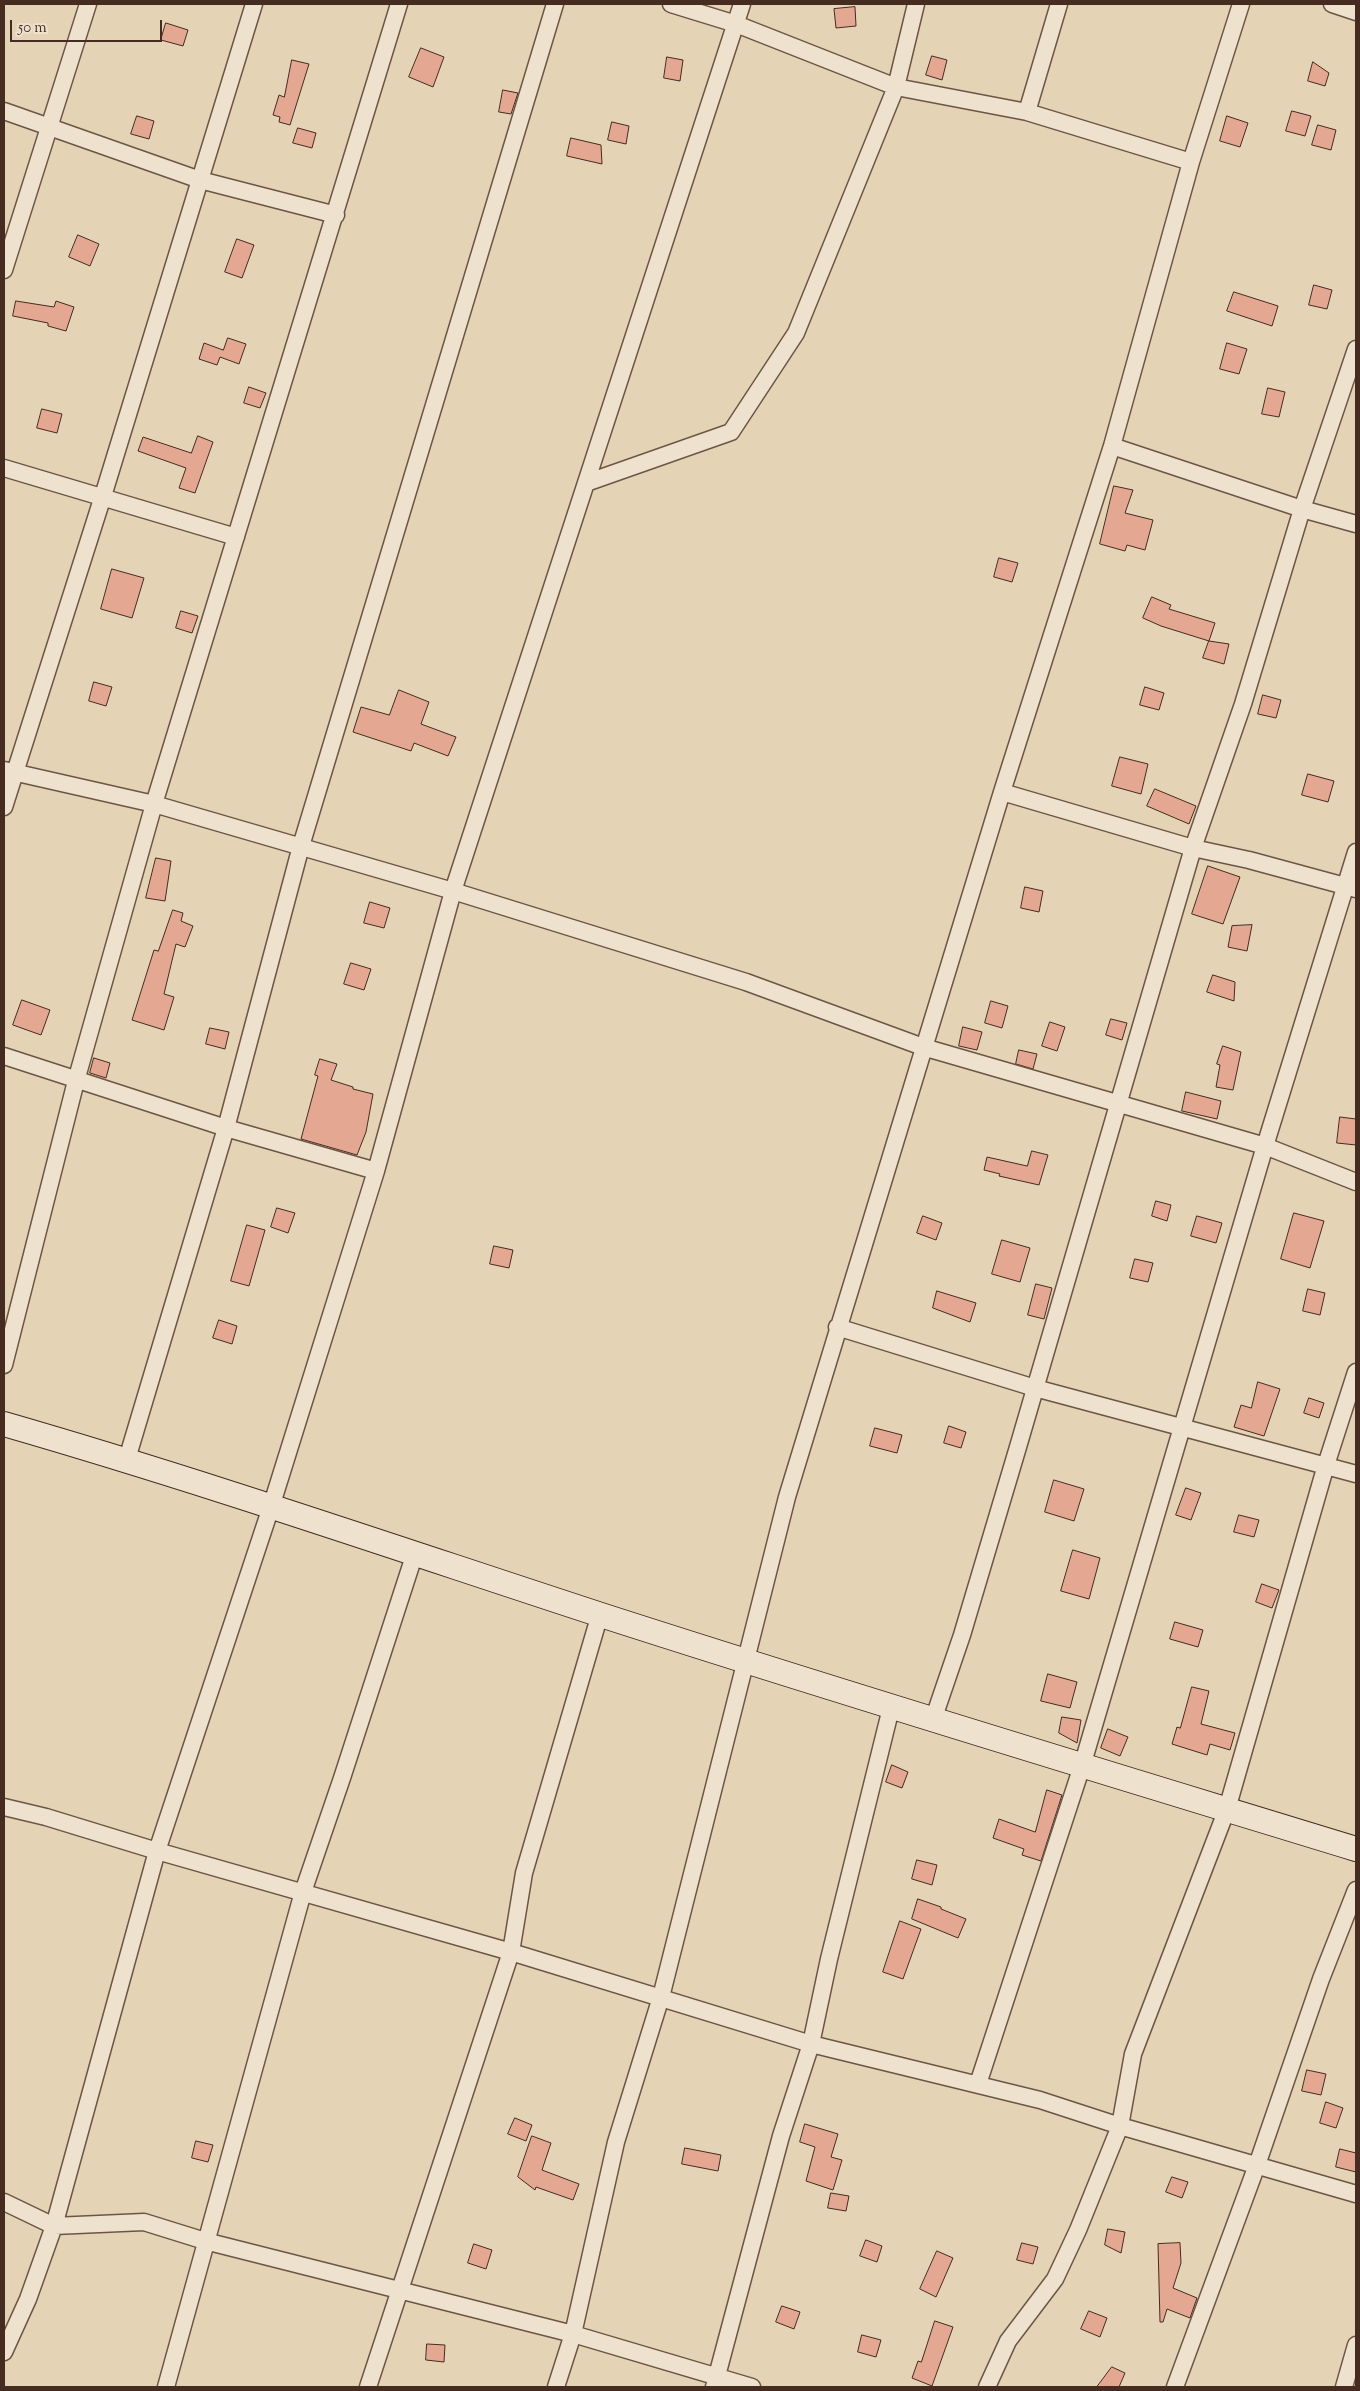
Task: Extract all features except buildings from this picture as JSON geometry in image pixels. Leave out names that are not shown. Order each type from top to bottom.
[{"type":"street","points":[[4,270],[88,4]]},
{"type":"street","points":[[4,807],[10,772],[103,496],[254,4]]},
{"type":"street","points":[[4,1364],[76,1081],[154,804],[336,215],[399,4]]},
{"type":"street","points":[[127,1460],[226,1128],[301,846],[555,4]]},
{"type":"street","points":[[671,4],[736,24],[896,87],[1027,112],[1191,162]]},
{"type":"street","points":[[4,2352],[28,2299],[54,2226],[157,1851],[271,1507],[376,1171],[454,891],[742,4]]},
{"type":"street","points":[[586,484],[731,432],[796,333],[896,87],[916,4]]},
{"type":"street","points":[[1027,112],[1059,4]]},
{"type":"street","points":[[556,2387],[574,2334],[616,2142],[661,1998],[787,1497],[837,1327],[1002,792],[1112,446],[1191,162],[1241,4]]},
{"type":"street","points":[[1332,4],[1356,12]]},
{"type":"street","points":[[4,111],[200,180],[336,215]]},
{"type":"street","points":[[933,1720],[962,1635],[1117,1104],[1144,1022],[1193,848],[1243,704],[1302,509],[1356,349]]},
{"type":"street","points":[[1112,446],[1302,509],[1356,524]]},
{"type":"street","points":[[4,468],[236,537]]},
{"type":"street","points":[[10,772],[154,804],[454,891],[746,982],[924,1047],[1265,1146],[1356,1182]]},
{"type":"street","points":[[1002,792],[1193,848],[1249,860],[1351,888]]},
{"type":"street","points":[[978,2084],[1082,1766],[1265,1146],[1351,888],[1356,852]]},
{"type":"street","points":[[4,1056],[76,1081],[226,1128],[376,1171]]},
{"type":"street","points":[[837,1327],[1035,1388],[1356,1474]]},
{"type":"street","points":[[987,2387],[1008,2341],[1055,2279],[1078,2230],[1120,2126],[1134,2054],[1227,1809],[1326,1465],[1356,1372]]},
{"type":"street","points":[[4,1424],[127,1460],[891,1708],[1356,1849]]},
{"type":"street","points":[[166,2387],[303,1892],[342,1778],[414,1553]]},
{"type":"street","points":[[368,2387],[511,1952],[524,1872],[600,1614]]},
{"type":"street","points":[[716,2382],[781,2136],[811,2044],[829,1959],[891,1708]]},
{"type":"street","points":[[4,1809],[46,1816],[157,1851],[511,1952],[811,2044],[1040,2100],[1120,2126],[1356,2194]]},
{"type":"street","points":[[1175,2387],[1257,2166],[1321,1979],[1356,1890]]},
{"type":"street","points":[[4,2202],[54,2226],[144,2222],[206,2241],[574,2334],[716,2382],[752,2387]]},
{"type":"street","points":[[1344,2387],[1356,2345]]}]
